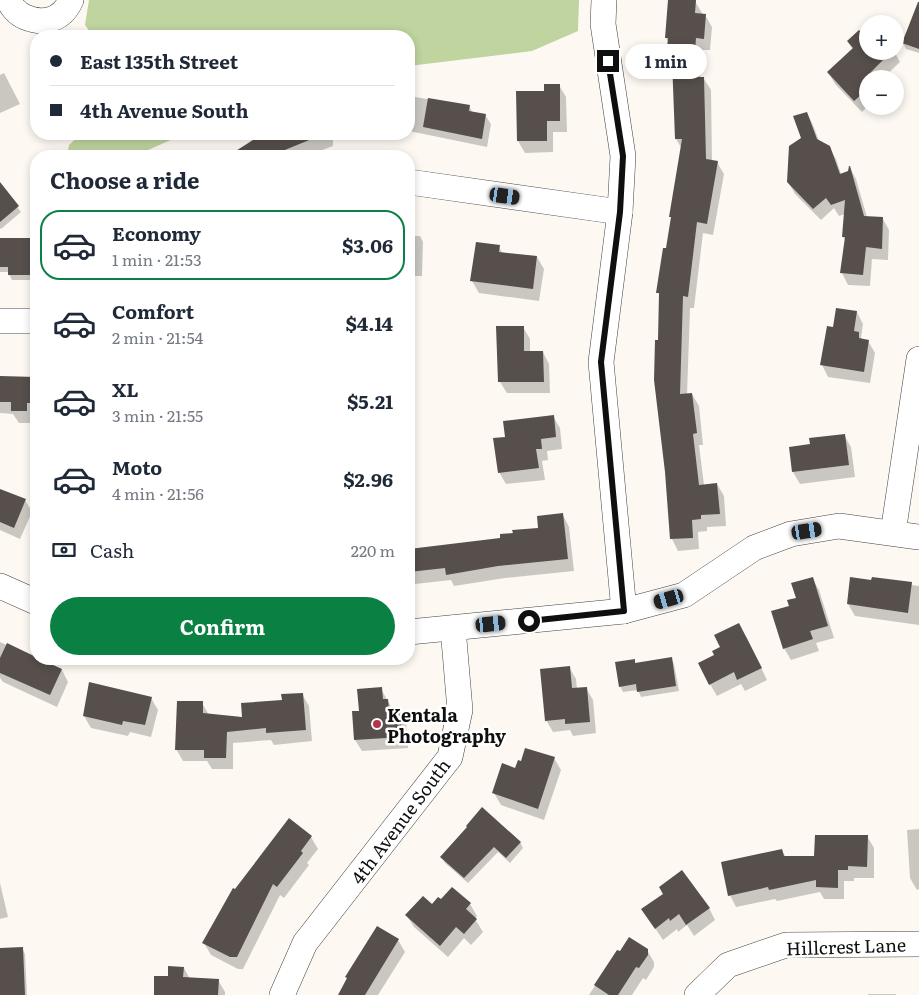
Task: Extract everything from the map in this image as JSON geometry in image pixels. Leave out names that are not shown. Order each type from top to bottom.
[{"type":"street","points":[[6,4],[19,14],[34,21],[46,21],[59,15],[68,7],[71,0]]},
{"type":"street","points":[[604,0],[602,24],[623,156],[620,212],[601,362],[624,611]]},
{"type":"street","points":[[415,183],[620,212]]},
{"type":"street","points":[[0,321],[30,321]]},
{"type":"street","points":[[893,533],[919,358]]},
{"type":"street","points":[[415,631],[624,611],[684,595],[754,548],[791,534],[839,526],[919,537]]},
{"type":"street","points":[[0,586],[30,599]]},
{"type":"street","name":"4th Avenue South","points":[[282,995],[305,943],[450,757],[460,710],[453,628]]},
{"type":"street","name":"Hillcrest Lane","points":[[697,995],[728,966],[786,945],[919,944]]},
{"type":"green space","points":[[89,0],[579,0],[578,31],[532,51],[415,65],[415,30],[89,30],[85,25]]},
{"type":"green space","points":[[74,140],[171,140],[148,150],[68,150],[69,145]]},
{"type":"building","points":[[668,0],[696,0],[695,13],[706,14],[704,39],[696,38],[693,77],[704,77],[706,159],[718,161],[707,224],[697,222],[688,297],[683,296],[680,394],[692,393],[697,433],[693,434],[699,485],[717,483],[720,514],[701,515],[701,519],[692,520],[693,538],[670,539],[665,472],[654,380],[655,340],[658,340],[659,293],[656,293],[663,248],[666,248],[671,217],[669,217],[682,139],[675,139],[672,60],[666,59],[668,38],[665,38]]},
{"type":"building","points":[[919,2],[919,49],[904,44],[904,38]]},
{"type":"building","points":[[859,30],[859,60],[883,60],[873,70],[859,70],[859,97],[854,101],[827,72],[853,48],[847,41]]},
{"type":"building","points":[[544,84],[560,84],[560,121],[547,121],[547,141],[517,141],[516,91],[544,91]]},
{"type":"building","points":[[428,98],[470,105],[469,111],[486,114],[482,139],[423,127]]},
{"type":"building","points":[[807,112],[817,139],[830,146],[840,174],[848,171],[850,166],[864,216],[883,217],[882,249],[866,247],[863,275],[840,273],[845,237],[842,237],[845,200],[831,205],[826,198],[813,209],[787,182],[789,146],[801,138],[793,116]]},
{"type":"building","points":[[253,140],[309,140],[285,150],[237,150]]},
{"type":"building","points":[[0,182],[19,206],[0,222]]},
{"type":"building","points":[[0,238],[30,238],[30,275],[8,275],[8,267],[0,267]]},
{"type":"building","points":[[476,242],[500,245],[499,252],[537,256],[533,289],[470,281]]},
{"type":"building","points":[[836,308],[857,311],[854,331],[859,332],[859,338],[869,340],[864,372],[820,365],[827,326],[833,327]]},
{"type":"building","points":[[496,326],[524,326],[524,351],[543,351],[544,382],[498,382]]},
{"type":"building","points":[[0,376],[30,377],[30,403],[27,403],[27,411],[11,411],[11,402],[0,402]]},
{"type":"building","points":[[554,415],[556,437],[541,439],[542,449],[536,449],[539,468],[498,473],[493,438],[505,437],[503,421]]},
{"type":"building","points":[[845,434],[849,465],[792,472],[789,447],[810,444],[809,438]]},
{"type":"building","points":[[0,489],[26,499],[14,528],[0,522]]},
{"type":"building","points":[[563,513],[568,559],[498,566],[446,575],[445,568],[415,571],[415,548],[500,538],[500,534],[513,533],[512,530],[538,528],[537,516]]},
{"type":"building","points":[[813,577],[828,626],[810,631],[813,639],[783,649],[771,611],[789,606],[787,600],[796,598],[791,583]]},
{"type":"building","points":[[850,577],[871,580],[872,577],[912,582],[908,613],[847,604]]},
{"type":"building","points":[[739,623],[762,668],[737,680],[734,672],[709,685],[698,663],[714,655],[712,651],[720,647],[714,635]]},
{"type":"building","points":[[7,643],[30,654],[30,665],[53,665],[62,669],[50,695],[0,673],[0,658]]},
{"type":"building","points":[[672,657],[676,686],[637,692],[636,684],[619,687],[615,662],[635,659],[635,663]]},
{"type":"building","points":[[570,666],[572,688],[587,687],[590,722],[565,724],[565,719],[545,721],[540,669]]},
{"type":"building","points":[[89,682],[152,697],[145,725],[123,721],[122,725],[83,716]]},
{"type":"building","name":"Kentala Photography","points":[[382,687],[383,699],[388,699],[389,709],[400,708],[402,737],[354,740],[352,711],[359,711],[357,689]]},
{"type":"building","points":[[303,693],[306,730],[266,733],[266,728],[227,732],[226,758],[204,758],[204,750],[175,750],[177,701],[203,701],[203,713],[242,717],[241,703],[282,700],[281,694]]},
{"type":"building","points":[[525,748],[555,757],[538,809],[492,793],[502,763],[515,768],[518,760],[521,761]]},
{"type":"building","points":[[482,807],[521,842],[506,858],[494,847],[464,878],[440,857]]},
{"type":"building","points":[[289,818],[312,836],[301,851],[303,853],[277,887],[273,884],[237,957],[230,957],[202,943],[233,888],[235,889]]},
{"type":"building","points":[[815,835],[868,835],[867,867],[848,866],[848,870],[838,870],[838,888],[816,887],[816,880],[769,890],[768,887],[728,896],[721,862],[782,849],[784,856],[814,856]]},
{"type":"building","points":[[682,870],[710,908],[686,925],[679,914],[670,921],[669,918],[655,929],[641,909],[663,894],[659,887]]},
{"type":"building","points":[[452,887],[471,903],[466,909],[477,919],[464,934],[456,927],[440,946],[405,915],[423,896],[432,904],[438,897],[441,899]]},
{"type":"building","points":[[377,926],[399,939],[365,995],[338,995],[347,978],[345,977]]},
{"type":"building","points":[[629,937],[648,949],[648,955],[639,968],[636,967],[618,995],[609,995],[594,985],[617,950],[620,951]]},
{"type":"building","points":[[23,947],[25,995],[0,995],[0,948]]},
{"type":"building","points":[[168,966],[184,967],[183,977],[219,979],[218,995],[154,995],[154,976],[168,976]]},
{"type":"place","name":"Kentala Photography","points":[[377,724]]},
{"type":"route","points":[[529,621],[624,611],[601,362],[620,212],[623,156],[608,61]]}]
